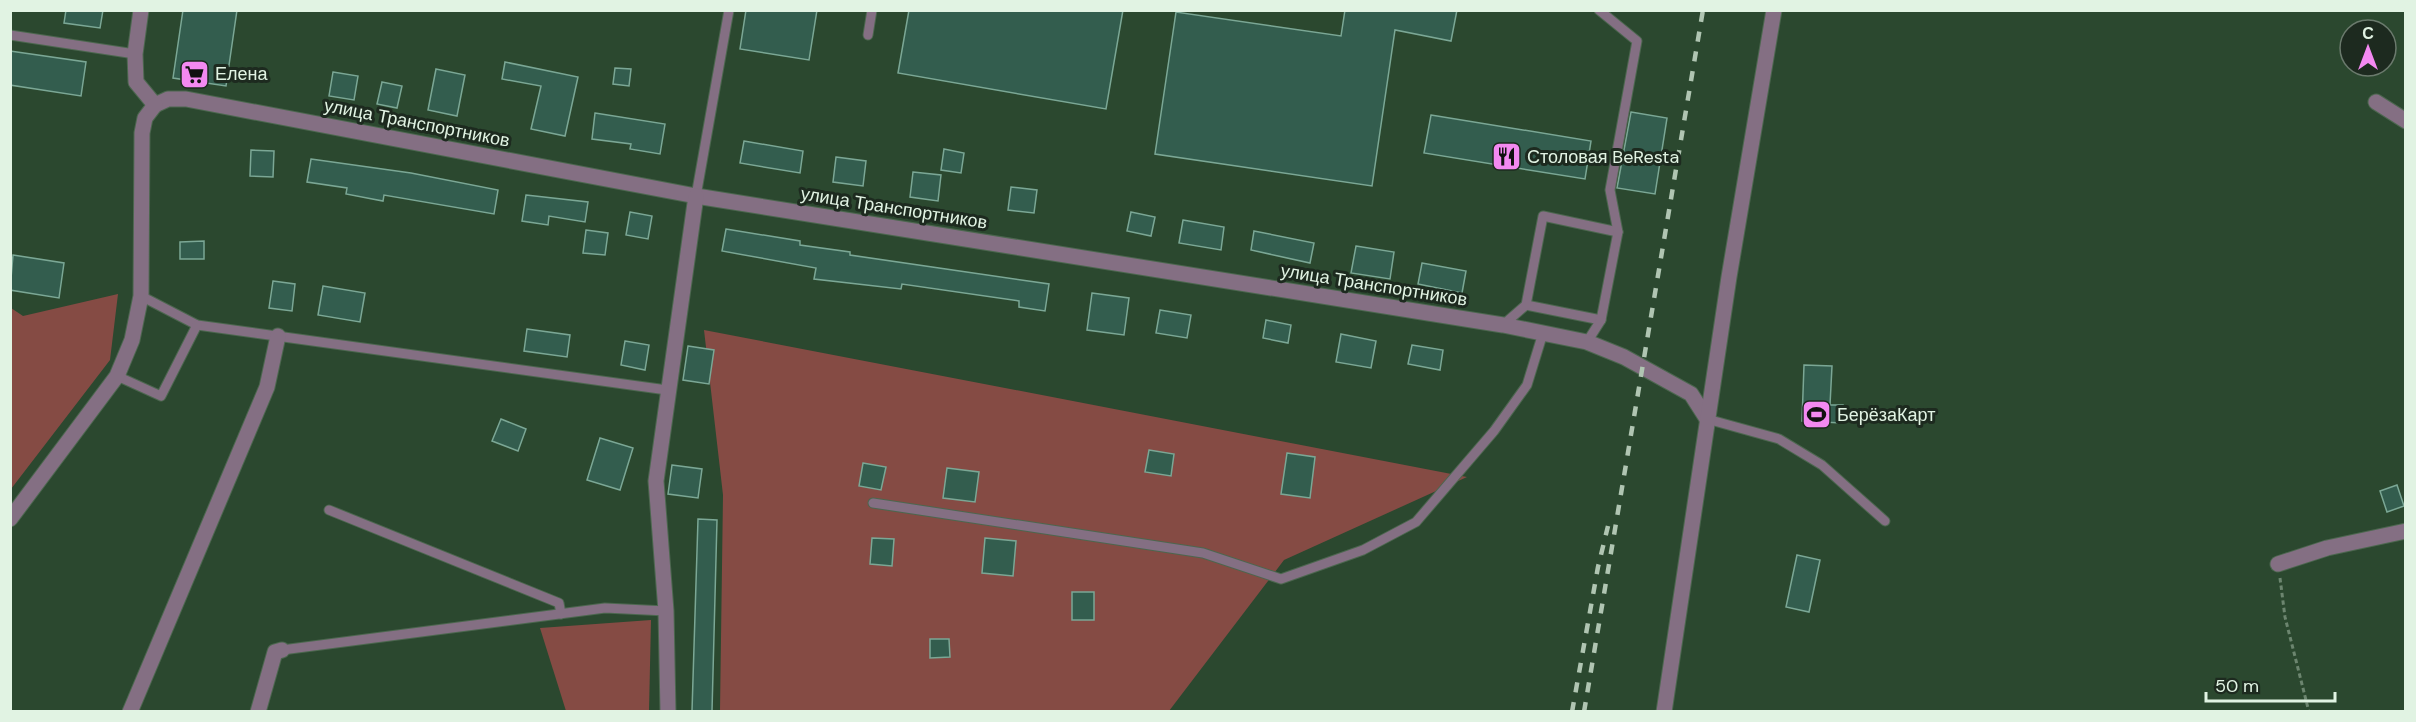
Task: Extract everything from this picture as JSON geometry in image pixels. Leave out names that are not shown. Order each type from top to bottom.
[{"type":"street","points":[[10,519],[117,376],[132,340],[141,296],[142,133],[145,118],[155,105],[136,82],[135,54],[141,10]]},
{"type":"street","points":[[1664,711],[1707,419],[1774,10]]},
{"type":"street","name":"улица Транспортников","points":[[155,105],[168,99],[186,99],[696,196],[1543,333],[1587,342],[1624,357],[1691,394],[1707,419]]},
{"type":"street","points":[[2376,102],[2406,121]]},
{"type":"street","points":[[668,711],[666,611],[656,482],[696,196]]},
{"type":"street","points":[[130,711],[267,387],[278,336]]},
{"type":"street","points":[[2278,564],[2327,548],[2406,531]]},
{"type":"street","points":[[258,711],[275,652],[282,650]]},
{"type":"lane","points":[[696,196],[729,10]]},
{"type":"lane","points":[[868,35],[872,10]]},
{"type":"lane","points":[[1587,342],[1601,320],[1618,232],[1610,190],[1637,40],[1599,10]]},
{"type":"lane","points":[[10,35],[135,54]]},
{"type":"lane","points":[[1503,325],[1526,305],[1544,216],[1618,232]]},
{"type":"lane","points":[[141,296],[197,325],[668,390]]},
{"type":"lane","points":[[1526,305],[1601,320]]},
{"type":"lane","points":[[117,376],[161,396],[197,325]]},
{"type":"lane","points":[[873,503],[1203,553],[1281,579],[1363,550],[1416,522],[1494,431],[1527,386],[1543,333]]},
{"type":"lane","points":[[1707,419],[1779,438],[1822,465],[1885,521]]},
{"type":"lane","points":[[329,510],[558,603],[561,614]]},
{"type":"lane","points":[[282,650],[605,608],[666,611]]},
{"type":"path","points":[[2278,564],[2285,617],[2309,711]]},
{"type":"shaded area","points":[[118,294],[110,360],[11,489],[11,308],[23,316]]},
{"type":"shaded area","points":[[704,330],[1467,477],[1284,560],[1169,711],[720,711],[723,495]]},
{"type":"shaded area","points":[[651,620],[649,711],[566,711],[540,628]]},
{"type":"building","points":[[66,10],[103,10],[100,28],[64,23]]},
{"type":"building","points":[[183,10],[237,10],[226,86],[173,78]]},
{"type":"building","points":[[746,10],[817,10],[809,60],[740,49]]},
{"type":"building","points":[[909,10],[1123,10],[1106,109],[898,73]]},
{"type":"building","points":[[1345,10],[1457,10],[1451,41],[1395,30],[1372,186],[1155,154],[1176,12],[1341,36]]},
{"type":"building","points":[[10,51],[86,62],[81,96],[10,85]]},
{"type":"building","points":[[505,62],[578,77],[565,136],[531,129],[541,86],[502,79]]},
{"type":"building","points":[[615,68],[631,69],[629,86],[613,84]]},
{"type":"building","points":[[436,69],[465,75],[457,116],[428,110]]},
{"type":"building","points":[[333,72],[358,76],[354,100],[329,96]]},
{"type":"building","points":[[382,82],[402,86],[397,108],[377,104]]},
{"type":"building","points":[[1631,112],[1667,118],[1655,194],[1617,188]]},
{"type":"building","points":[[595,113],[665,124],[660,154],[630,149],[631,144],[592,139]]},
{"type":"building","points":[[1431,115],[1591,141],[1585,179],[1424,153]]},
{"type":"building","points":[[744,141],[803,151],[800,173],[740,163]]},
{"type":"building","points":[[944,149],[964,153],[961,173],[941,170]]},
{"type":"building","points":[[251,150],[274,151],[273,177],[250,176]]},
{"type":"building","points":[[836,157],[866,161],[863,186],[833,182]]},
{"type":"building","points":[[311,159],[411,173],[498,190],[494,214],[384,195],[383,201],[346,194],[347,188],[307,182]]},
{"type":"building","points":[[913,172],[941,175],[938,201],[910,197]]},
{"type":"building","points":[[1011,187],[1037,190],[1034,213],[1008,210]]},
{"type":"building","points":[[526,195],[588,202],[585,222],[549,216],[548,225],[522,221]]},
{"type":"building","points":[[630,212],[652,216],[648,239],[626,235]]},
{"type":"building","points":[[1131,212],[1155,217],[1151,236],[1127,231]]},
{"type":"building","points":[[1183,220],[1224,227],[1221,250],[1179,243]]},
{"type":"building","points":[[726,229],[800,241],[800,245],[850,252],[850,255],[1049,284],[1045,311],[1019,307],[1019,301],[902,284],[901,289],[814,279],[816,268],[722,251]]},
{"type":"building","points":[[586,230],[608,233],[605,255],[583,253]]},
{"type":"building","points":[[1254,231],[1314,243],[1310,263],[1251,250]]},
{"type":"building","points":[[204,241],[204,259],[180,259],[180,242]]},
{"type":"building","points":[[1356,246],[1394,252],[1390,279],[1351,273]]},
{"type":"building","points":[[13,255],[64,263],[59,298],[10,290]]},
{"type":"building","points":[[1422,263],[1466,271],[1462,293],[1418,284]]},
{"type":"building","points":[[273,281],[295,284],[292,311],[269,308]]},
{"type":"building","points":[[323,286],[365,293],[360,322],[318,315]]},
{"type":"building","points":[[1092,293],[1129,298],[1124,335],[1087,330]]},
{"type":"building","points":[[1160,310],[1191,315],[1187,338],[1156,333]]},
{"type":"building","points":[[1266,320],[1291,325],[1288,343],[1263,338]]},
{"type":"building","points":[[527,329],[570,335],[567,357],[524,351]]},
{"type":"building","points":[[1341,334],[1376,341],[1371,368],[1336,362]]},
{"type":"building","points":[[625,341],[649,345],[645,370],[621,365]]},
{"type":"building","points":[[1412,345],[1443,350],[1440,370],[1408,364]]},
{"type":"building","points":[[688,346],[714,350],[709,384],[683,380]]},
{"type":"building","points":[[1804,365],[1832,366],[1830,405],[1843,405],[1842,423],[1802,421]]},
{"type":"building","points":[[501,419],[526,429],[518,451],[492,441]]},
{"type":"building","points":[[600,438],[633,448],[620,490],[587,480]]},
{"type":"building","points":[[1149,450],[1174,454],[1171,476],[1145,472]]},
{"type":"building","points":[[1287,453],[1315,457],[1310,498],[1281,494]]},
{"type":"building","points":[[863,463],[886,467],[881,490],[859,486]]},
{"type":"building","points":[[672,465],[702,469],[698,498],[668,494]]},
{"type":"building","points":[[947,468],[979,472],[975,502],[943,498]]},
{"type":"building","points":[[2397,485],[2404,506],[2387,512],[2380,491]]},
{"type":"building","points":[[698,519],[717,520],[712,711],[692,711]]},
{"type":"building","points":[[872,538],[894,539],[892,566],[870,564]]},
{"type":"building","points":[[985,538],[1016,541],[1013,576],[982,573]]},
{"type":"building","points":[[1797,555],[1820,560],[1809,612],[1786,607]]},
{"type":"building","points":[[1072,592],[1094,592],[1094,620],[1072,620]]},
{"type":"building","points":[[930,639],[949,639],[950,657],[930,658]]},
{"type":"railway","points":[[1584,712],[1703,10]]},
{"type":"railway","points":[[1572,712],[1598,567],[1608,526]]},
{"type":"place","name":"Елена","points":[[194,74]]},
{"type":"place","name":"Столовая BeResta","points":[[1506,157]]},
{"type":"place","name":"БерёзаКарт","points":[[1816,415]]}]
